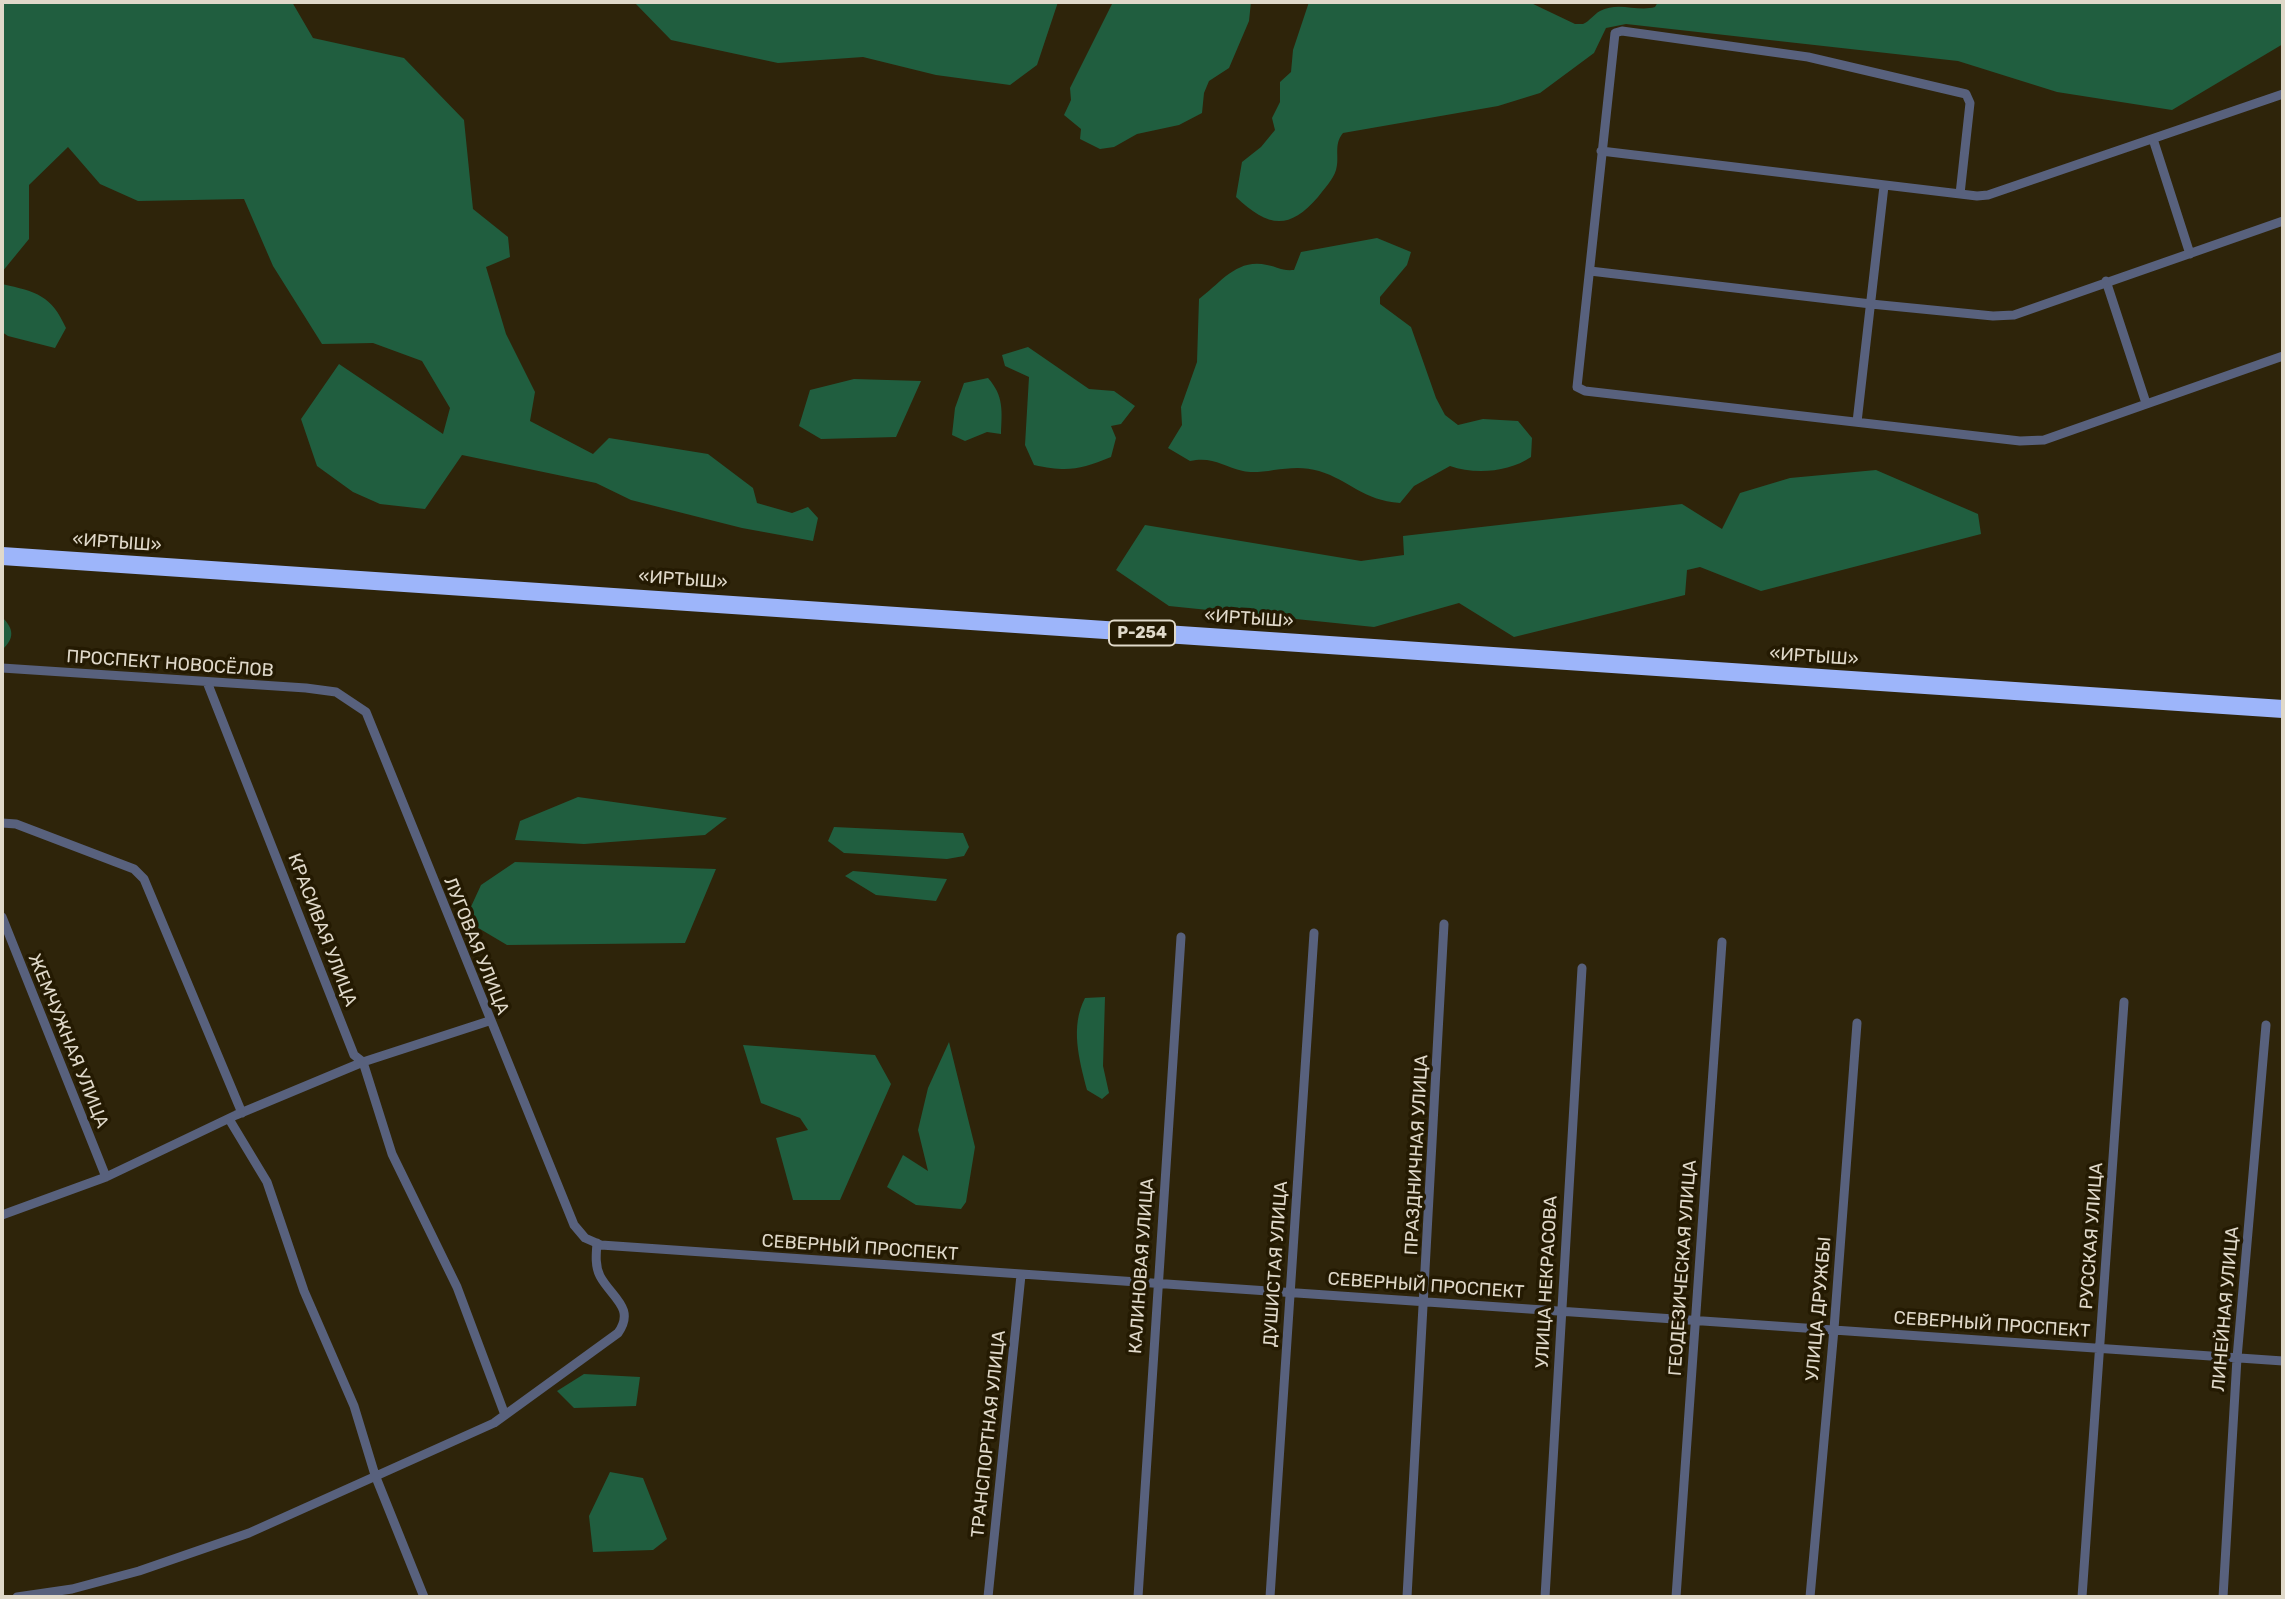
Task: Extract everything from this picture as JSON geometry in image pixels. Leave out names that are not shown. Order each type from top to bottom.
[{"type":"highway","name":"«ИРТЫШ»","points":[[2,556],[2283,709]]},
{"type":"street","points":[[1960,194],[1970,103],[1966,94],[1808,57],[1622,31],[1615,33],[1577,387],[1585,391],[2020,441],[2044,440],[2283,356]]},
{"type":"street","points":[[1601,151],[1884,186],[1988,195],[2283,94]]},
{"type":"street","points":[[2153,139],[2190,254]]},
{"type":"street","points":[[1857,422],[1884,186]]},
{"type":"street","points":[[1590,271],[1993,316],[2014,315],[2283,221]]},
{"type":"street","points":[[2106,281],[2146,403]]},
{"type":"street","name":"ПРОСПЕКТ НОВОСЁЛОВ","points":[[2,668],[336,692]]},
{"type":"street","name":"КРАСИВАЯ УЛИЦА","points":[[207,682],[354,1055],[363,1062],[392,1154],[457,1287],[505,1415]]},
{"type":"street","name":"ЛУГОВАЯ УЛИЦА","points":[[336,692],[366,712],[489,1021],[574,1225]]},
{"type":"street","points":[[2,822],[16,824],[134,869],[144,879],[242,1113]]},
{"type":"street","name":"ЖЕМЧУЖНАЯ УЛИЦА","points":[[2,917],[106,1177]]},
{"type":"street","name":"ПРАЗДНИЧНАЯ УЛИЦА","points":[[1407,1597],[1444,924]]},
{"type":"street","name":"ДУШИСТАЯ УЛИЦА","points":[[1270,1597],[1314,933]]},
{"type":"street","name":"КАЛИНОВАЯ УЛИЦА","points":[[1138,1597],[1156,1283],[1181,937]]},
{"type":"street","name":"ГЕОДЕЗИЧЕСКАЯ УЛИЦА","points":[[1676,1597],[1721,942]]},
{"type":"street","name":"УЛИЦА НЕКРАСОВА","points":[[1545,1597],[1583,968]]},
{"type":"street","name":"РУССКАЯ УЛИЦА","points":[[2082,1597],[2124,1002]]},
{"type":"street","points":[[2,1215],[106,1177],[242,1113],[363,1062],[489,1021]]},
{"type":"street","name":"УЛИЦА ДРУЖБЫ","points":[[1810,1597],[1857,1023]]},
{"type":"street","name":"ЛИНЕЙНАЯ УЛИЦА","points":[[2223,1597],[2237,1358],[2266,1024]]},
{"type":"street","points":[[229,1119],[267,1182],[304,1291],[354,1406],[375,1475],[424,1597]]},
{"type":"street","name":"СЕВЕРНЫЙ ПРОСПЕКТ","points":[[574,1225],[585,1238],[616,1248],[2283,1361]]},
{"type":"street","points":[[17,1597],[72,1588],[139,1571],[249,1533],[494,1423],[610,1339],[625,1324],[625,1310],[601,1278],[596,1265],[597,1243]]},
{"type":"street","name":"ТРАНСПОРТНАЯ УЛИЦА","points":[[988,1597],[1021,1275]]},
{"type":"green space","points":[[2,2],[292,2],[313,38],[404,58],[464,120],[473,209],[508,237],[510,257],[486,267],[506,334],[535,392],[530,421],[593,454],[609,438],[708,454],[753,488],[757,503],[792,513],[808,507],[818,518],[813,541],[742,528],[631,500],[596,483],[462,455],[425,509],[380,504],[353,492],[317,466],[301,419],[339,364],[443,434],[450,408],[422,361],[373,343],[322,344],[273,266],[244,199],[138,201],[100,184],[68,147],[29,185],[29,239],[2,272]]},
{"type":"green space","points":[[634,2],[1058,2],[1037,65],[1010,85],[936,75],[863,57],[778,63],[671,40]]},
{"type":"green space","points":[[1113,2],[1251,2],[1249,21],[1229,68],[1209,81],[1204,93],[1202,113],[1179,125],[1137,134],[1114,147],[1100,149],[1080,139],[1081,129],[1064,115],[1071,100],[1070,88]]},
{"type":"green space","points":[[1309,2],[1529,2],[1575,24],[1583,24],[1607,8],[1648,8],[1655,7],[1658,2],[2283,2],[2283,44],[2172,110],[2057,92],[1958,61],[1626,24],[1606,28],[1594,53],[1540,93],[1498,106],[1343,133],[1337,147],[1336,170],[1328,184],[1297,216],[1277,221],[1258,214],[1236,197],[1242,162],[1261,147],[1275,130],[1272,118],[1280,102],[1280,82],[1291,72],[1293,50]]},
{"type":"green space","points":[[1377,238],[1411,252],[1407,265],[1380,297],[1380,304],[1411,327],[1436,398],[1445,415],[1458,425],[1483,419],[1518,421],[1532,438],[1531,457],[1502,469],[1470,471],[1450,466],[1414,486],[1400,503],[1376,498],[1319,471],[1288,468],[1243,471],[1211,461],[1190,461],[1168,448],[1182,425],[1181,407],[1197,362],[1199,299],[1229,274],[1246,265],[1294,270],[1301,252]]},
{"type":"green space","points":[[2,284],[34,293],[55,308],[66,328],[55,348],[2,332]]},
{"type":"green space","points":[[1028,347],[1089,389],[1114,391],[1135,406],[1121,424],[1111,426],[1116,438],[1111,457],[1091,465],[1073,468],[1056,469],[1034,465],[1025,445],[1029,377],[1005,366],[1002,355]]},
{"type":"green space","points":[[988,378],[999,398],[1002,411],[1001,434],[987,432],[965,441],[952,435],[955,408],[964,383]]},
{"type":"green space","points":[[854,379],[921,381],[896,437],[821,439],[799,426],[810,390]]},
{"type":"green space","points":[[1876,470],[1978,514],[1981,534],[1761,591],[1700,567],[1687,570],[1685,595],[1514,637],[1459,603],[1374,627],[1169,606],[1116,570],[1145,525],[1361,561],[1404,555],[1403,536],[1682,504],[1722,529],[1740,493],[1790,478]]},
{"type":"green space","points":[[2,617],[11,630],[11,637],[2,650]]},
{"type":"green space","points":[[578,797],[727,818],[705,835],[584,844],[515,840],[520,821]]},
{"type":"green space","points":[[834,827],[963,833],[969,847],[964,856],[947,859],[844,853],[828,841]]},
{"type":"green space","points":[[515,862],[716,869],[685,943],[507,945],[475,926],[469,911],[481,885]]},
{"type":"green space","points":[[853,871],[947,879],[936,901],[876,895],[845,876]]},
{"type":"green space","points":[[1105,997],[1103,1066],[1109,1093],[1102,1099],[1087,1090],[1077,1032],[1080,1009],[1085,998]]},
{"type":"green space","points":[[949,1042],[975,1147],[966,1202],[961,1209],[916,1205],[887,1187],[903,1155],[928,1171],[918,1130],[928,1088]]},
{"type":"green space","points":[[743,1045],[875,1055],[891,1084],[840,1200],[793,1200],[776,1138],[808,1130],[800,1118],[761,1103]]},
{"type":"green space","points":[[584,1374],[640,1377],[636,1406],[574,1408],[557,1391]]},
{"type":"green space","points":[[610,1472],[643,1478],[667,1539],[653,1550],[593,1552],[589,1516]]}]
